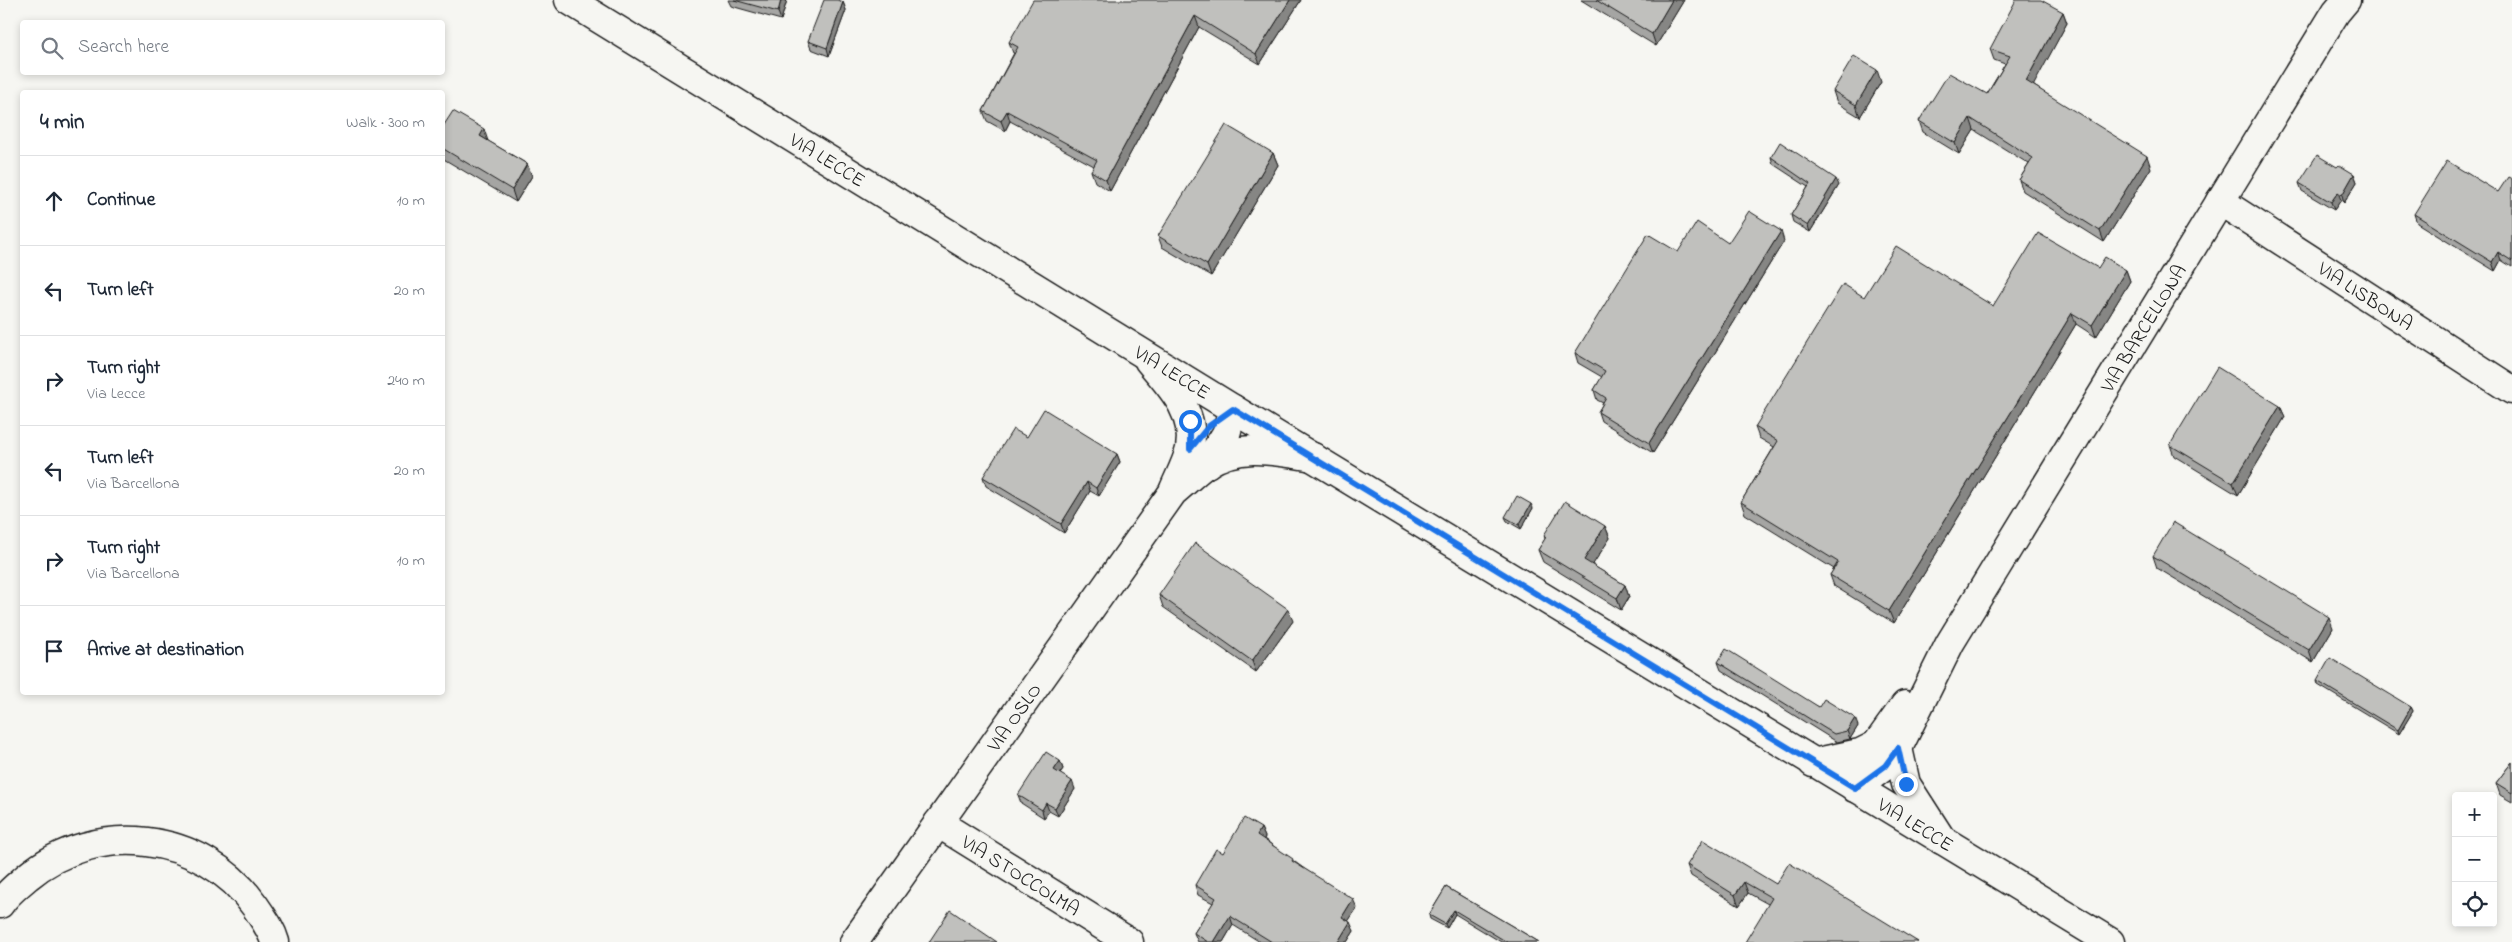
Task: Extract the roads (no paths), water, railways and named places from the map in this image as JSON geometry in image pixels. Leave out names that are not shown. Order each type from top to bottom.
[{"type":"street","name":"VIA LECCE","points":[[570,0],[1136,347],[1233,409],[2110,942]]},
{"type":"street","name":"VIA BARCELLONA","points":[[1855,788],[1885,766],[1887,746],[2339,3]]},
{"type":"street","name":"VIA LISBONA","points":[[2220,201],[2512,390]]},
{"type":"street","points":[[1136,347],[1179,395],[1190,421],[1198,457]]},
{"type":"street","points":[[1198,457],[1226,434],[1233,409]]},
{"type":"street","points":[[1198,457],[1240,450],[1270,450],[1314,458]]},
{"type":"street","name":"VIA OSLO","points":[[854,942],[1198,457]]},
{"type":"street","points":[[1813,763],[1887,746],[1906,784],[1942,840]]},
{"type":"street","name":"VIA STOCCOLMA","points":[[938,823],[1128,942]]},
{"type":"street","points":[[0,904],[5,896],[46,862],[96,842],[149,841],[199,856],[242,887],[272,931],[276,942]]}]
